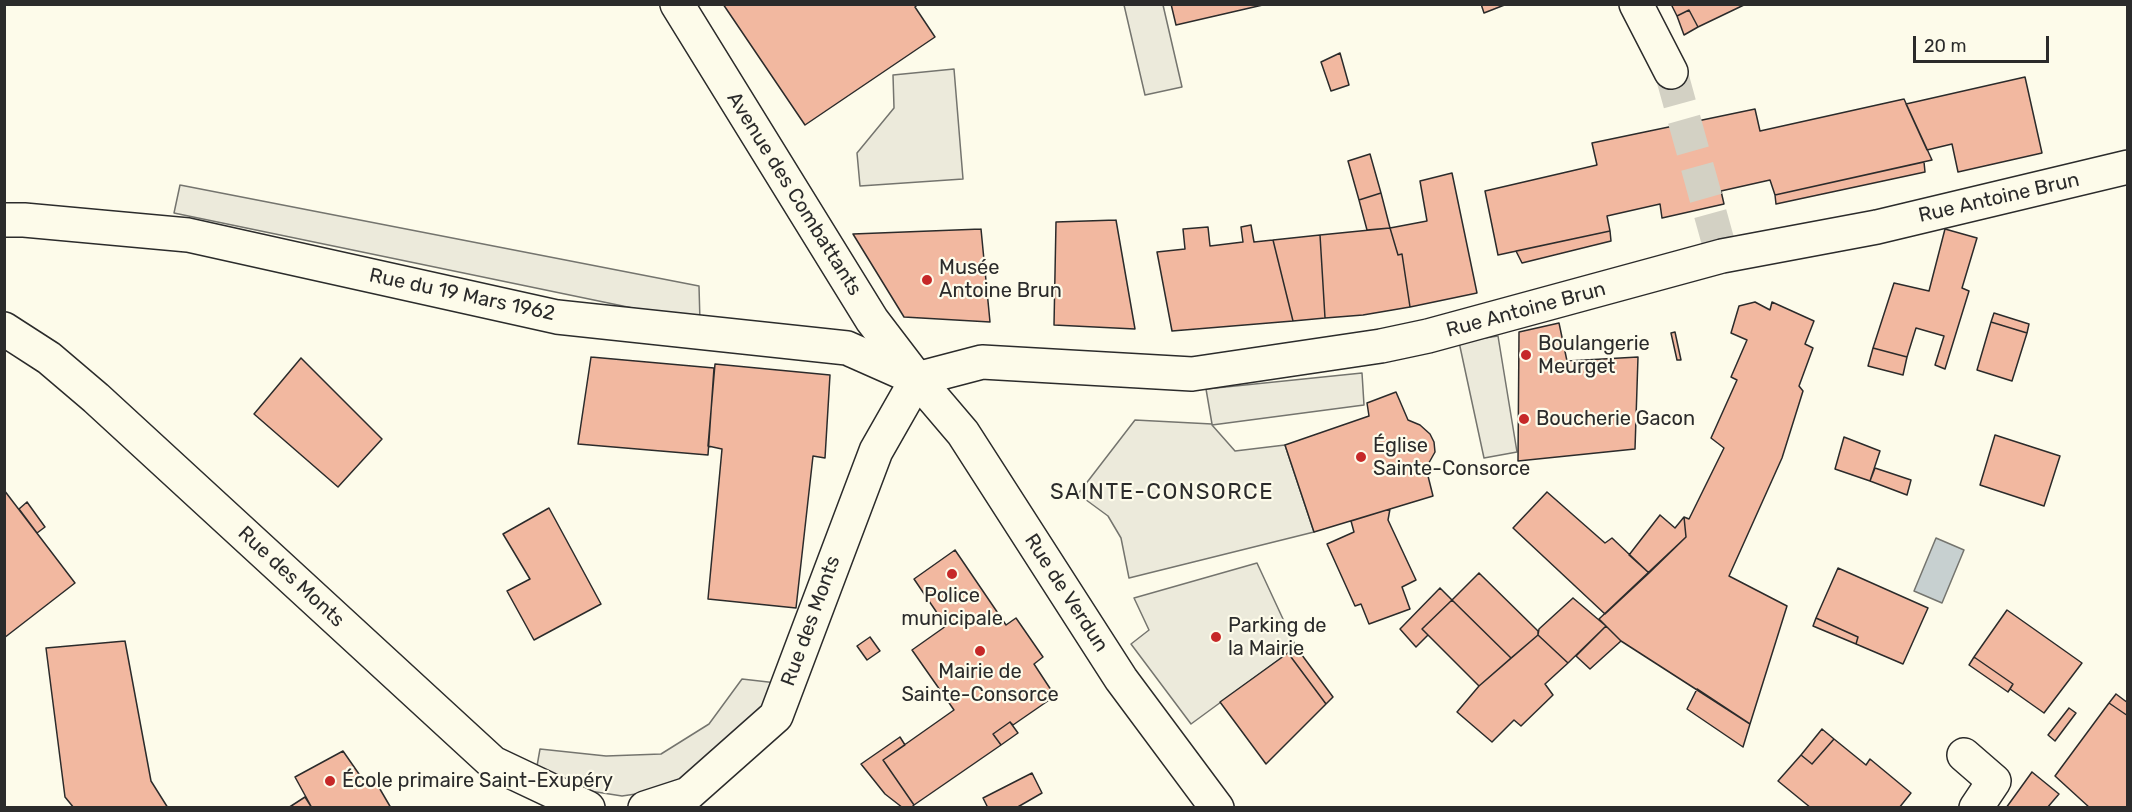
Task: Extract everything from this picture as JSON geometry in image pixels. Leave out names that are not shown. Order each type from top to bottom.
[{"type":"street","name":"Avenue des Combattants","points":[[677,4],[873,321],[917,379]]},
{"type":"street","points":[[1636,4],[1671,72]]},
{"type":"street","name":"Rue Antoine Brun","points":[[917,379],[982,362],[1192,375],[1381,346],[1428,336],[1722,256],[1876,227],[2127,167]]},
{"type":"street","name":"Rue du 19 Mars 1962","points":[[11,229],[188,235],[557,317],[847,348],[917,379]]},
{"type":"street","name":"Rue des Monts","points":[[5,329],[49,358],[96,398],[493,763],[588,807]]},
{"type":"street","name":"Rue de Verdun","points":[[917,379],[963,433],[1121,679],[1217,807]]},
{"type":"street","name":"Rue des Monts","points":[[645,807],[688,794],[776,716],[876,451],[917,379]]},
{"type":"street","points":[[1964,755],[1994,781],[1976,807]]},
{"type":"shaded area","points":[[1124,5],[1163,5],[1182,87],[1145,95]]},
{"type":"shaded area","points":[[954,69],[963,179],[860,186],[857,153],[894,108],[893,75]]},
{"type":"shaded area","points":[[180,185],[699,286],[700,322],[174,213]]},
{"type":"shaded area","points":[[1498,336],[1517,452],[1484,458],[1459,342]]},
{"type":"shaded area","points":[[1362,373],[1364,405],[1212,425],[1235,451],[1285,445],[1314,532],[1129,578],[1121,538],[1108,516],[1078,494],[1135,420],[1212,424],[1206,389]]},
{"type":"shaded area","points":[[1936,538],[1964,550],[1942,603],[1914,591]]},
{"type":"shaded area","name":"Parking de la Mairie","points":[[1257,563],[1296,647],[1191,724],[1131,644],[1149,630],[1134,598]]},
{"type":"shaded area","points":[[742,679],[777,683],[766,715],[677,788],[622,796],[571,788],[537,766],[540,749],[606,756],[661,754],[709,724]]},
{"type":"building","points":[[723,4],[918,4],[915,7],[935,37],[805,125]]},
{"type":"building","points":[[1171,4],[1267,4],[1176,25]]},
{"type":"building","points":[[1481,4],[1507,4],[1484,13]]},
{"type":"building","points":[[1671,4],[1746,4],[1698,27],[1689,10],[1677,16]]},
{"type":"building","points":[[1689,10],[1698,27],[1684,35],[1677,16]]},
{"type":"building","points":[[1340,53],[1349,85],[1331,91],[1321,62]]},
{"type":"building","points":[[2025,77],[2042,153],[1958,172],[1952,144],[1927,150],[1906,104]]},
{"type":"building","points":[[1904,99],[1932,160],[1775,195],[1770,180],[1721,191],[1724,204],[1662,218],[1660,204],[1607,216],[1610,231],[1498,255],[1485,191],[1597,165],[1592,143],[1755,109],[1760,131]]},
{"type":"building","points":[[1370,154],[1381,193],[1359,200],[1348,161]]},
{"type":"building","points":[[1924,162],[1925,172],[1776,204],[1775,195]]},
{"type":"building","points":[[1452,173],[1477,293],[1410,307],[1402,254],[1398,255],[1390,228],[1427,221],[1420,181]]},
{"type":"building","points":[[1381,193],[1390,228],[1367,230],[1359,200]]},
{"type":"building","points":[[1116,220],[1135,329],[1054,325],[1056,222]]},
{"type":"building","points":[[1251,225],[1254,242],[1273,240],[1293,321],[1172,331],[1157,252],[1185,249],[1183,229],[1208,227],[1210,246],[1243,242],[1241,227]]},
{"type":"building","points":[[1390,228],[1398,255],[1402,254],[1410,307],[1363,315],[1325,318],[1320,235]]},
{"type":"building","points":[[981,229],[990,322],[904,317],[853,234]]},
{"type":"building","points":[[1945,229],[1977,238],[1962,288],[1969,291],[1945,369],[1935,365],[1944,336],[1916,328],[1907,357],[1873,348],[1894,283],[1929,291]]},
{"type":"building","points":[[1610,231],[1611,241],[1522,263],[1516,251]]},
{"type":"building","points":[[1320,235],[1325,318],[1293,321],[1273,240]]},
{"type":"building","points":[[1755,302],[1770,310],[1772,302],[1814,321],[1805,344],[1813,348],[1799,386],[1803,391],[1782,458],[1729,576],[1787,606],[1750,724],[1621,641],[1599,619],[1686,537],[1684,517],[1689,519],[1724,448],[1711,438],[1737,380],[1731,377],[1747,340],[1731,333],[1739,306]]},
{"type":"building","points":[[1994,313],[2029,324],[2027,333],[1991,322]]},
{"type":"building","points":[[1991,322],[2027,333],[2012,381],[1977,370]]},
{"type":"building","points":[[1559,323],[1567,361],[1638,357],[1635,449],[1518,461],[1519,332]]},
{"type":"building","points":[[1675,332],[1681,360],[1677,360],[1671,333]]},
{"type":"building","points":[[1873,348],[1907,357],[1903,375],[1868,366]]},
{"type":"building","points":[[591,357],[714,368],[708,455],[578,444]]},
{"type":"building","points":[[301,358],[382,439],[338,487],[254,414]]},
{"type":"building","points":[[715,364],[830,375],[825,458],[813,456],[796,608],[708,599],[722,449],[708,446]]},
{"type":"building","name":"Église Sainte-Consorce","points":[[1396,392],[1408,420],[1420,425],[1430,434],[1434,442],[1435,452],[1426,468],[1433,496],[1314,532],[1285,445],[1369,416],[1367,403]]},
{"type":"building","points":[[1995,435],[2060,456],[2044,506],[1980,485]]},
{"type":"building","points":[[1844,437],[1880,451],[1870,481],[1835,469]]},
{"type":"building","points":[[1875,468],[1911,480],[1907,495],[1870,481]]},
{"type":"building","points":[[4,490],[75,583],[4,638]]},
{"type":"building","points":[[1547,492],[1605,543],[1612,538],[1649,573],[1605,614],[1513,528]]},
{"type":"building","points":[[27,502],[45,527],[37,533],[19,509]]},
{"type":"building","points":[[549,508],[601,604],[534,640],[507,591],[530,579],[503,534]]},
{"type":"building","points":[[1390,509],[1388,520],[1416,580],[1402,587],[1410,609],[1369,624],[1361,604],[1355,606],[1327,544],[1354,532],[1351,521]]},
{"type":"building","points":[[1660,515],[1675,528],[1684,517],[1686,537],[1649,573],[1629,555]]},
{"type":"building","points":[[955,550],[1006,625],[1016,618],[1043,657],[1034,664],[1055,696],[1013,725],[1010,722],[993,734],[1001,745],[914,805],[883,760],[954,710],[912,650],[946,626],[914,579]]},
{"type":"building","points":[[1838,568],[1928,608],[1903,664],[1856,644],[1858,637],[1816,618]]},
{"type":"building","points":[[1479,573],[1538,631],[1538,635],[1511,658],[1452,600]]},
{"type":"building","points":[[1440,588],[1452,600],[1422,629],[1428,635],[1416,647],[1400,629]]},
{"type":"building","points":[[1573,598],[1606,626],[1568,663],[1538,635],[1539,629]]},
{"type":"building","points":[[1452,600],[1511,658],[1479,686],[1422,629]]},
{"type":"building","points":[[2007,610],[2082,663],[2044,713],[2010,689],[2013,684],[1974,657]]},
{"type":"building","points":[[1816,618],[1858,637],[1856,644],[1813,626]]},
{"type":"building","points":[[1606,626],[1621,641],[1590,669],[1576,656]]},
{"type":"building","points":[[1538,635],[1568,663],[1545,684],[1553,695],[1521,726],[1514,720],[1492,742],[1457,712],[1479,686]]},
{"type":"building","points":[[870,637],[880,651],[867,660],[857,646]]},
{"type":"building","points":[[125,641],[151,781],[168,808],[74,808],[65,797],[46,648]]},
{"type":"building","points":[[1296,647],[1333,697],[1326,704],[1288,653]]},
{"type":"building","points":[[1288,653],[1326,704],[1266,764],[1220,702]]},
{"type":"building","points":[[1974,657],[2013,684],[2008,692],[1969,665]]},
{"type":"building","points":[[1697,689],[1750,724],[1743,747],[1687,709]]},
{"type":"building","points":[[2116,694],[2128,703],[2128,716],[2109,703]]},
{"type":"building","points":[[2109,703],[2128,716],[2128,808],[2090,808],[2055,776]]},
{"type":"building","points":[[2069,708],[2076,713],[2055,741],[2048,735]]},
{"type":"building","points":[[1010,722],[1018,733],[1001,745],[993,734]]},
{"type":"building","points":[[1822,729],[1834,739],[1812,764],[1801,755]]},
{"type":"building","points":[[900,737],[905,745],[883,760],[914,805],[911,808],[903,808],[885,794],[861,764]]},
{"type":"building","points":[[1834,739],[1866,765],[1870,759],[1911,793],[1899,808],[1811,808],[1778,781],[1801,755],[1812,764]]},
{"type":"building","name":"École primaire Saint-Exupéry","points":[[343,751],[368,787],[377,784],[391,808],[312,808],[295,777]]},
{"type":"building","points":[[2032,772],[2059,794],[2047,808],[2006,808]]},
{"type":"building","points":[[1032,773],[1042,793],[1016,808],[988,808],[983,798]]},
{"type":"building","points":[[305,797],[312,808],[288,808]]},
{"type":"tunnel","points":[[1671,72],[1722,256]]},
{"type":"place","name":"Musée Antoine Brun","points":[[927,280]]},
{"type":"place","name":"Boulangerie Meurget","points":[[1526,355]]},
{"type":"place","name":"Boucherie Gacon","points":[[1524,419]]},
{"type":"place","name":"Église Sainte-Consorce","points":[[1361,457]]},
{"type":"place","name":"Police municipale","points":[[952,574]]},
{"type":"place","name":"Parking de la Mairie","points":[[1216,637]]},
{"type":"place","name":"Mairie de Sainte-Consorce","points":[[980,651]]},
{"type":"place","name":"École primaire Saint-Exupéry","points":[[330,781]]},
{"type":"district","name":"SAINTE-CONSORCE","points":[[1162,493]]}]
